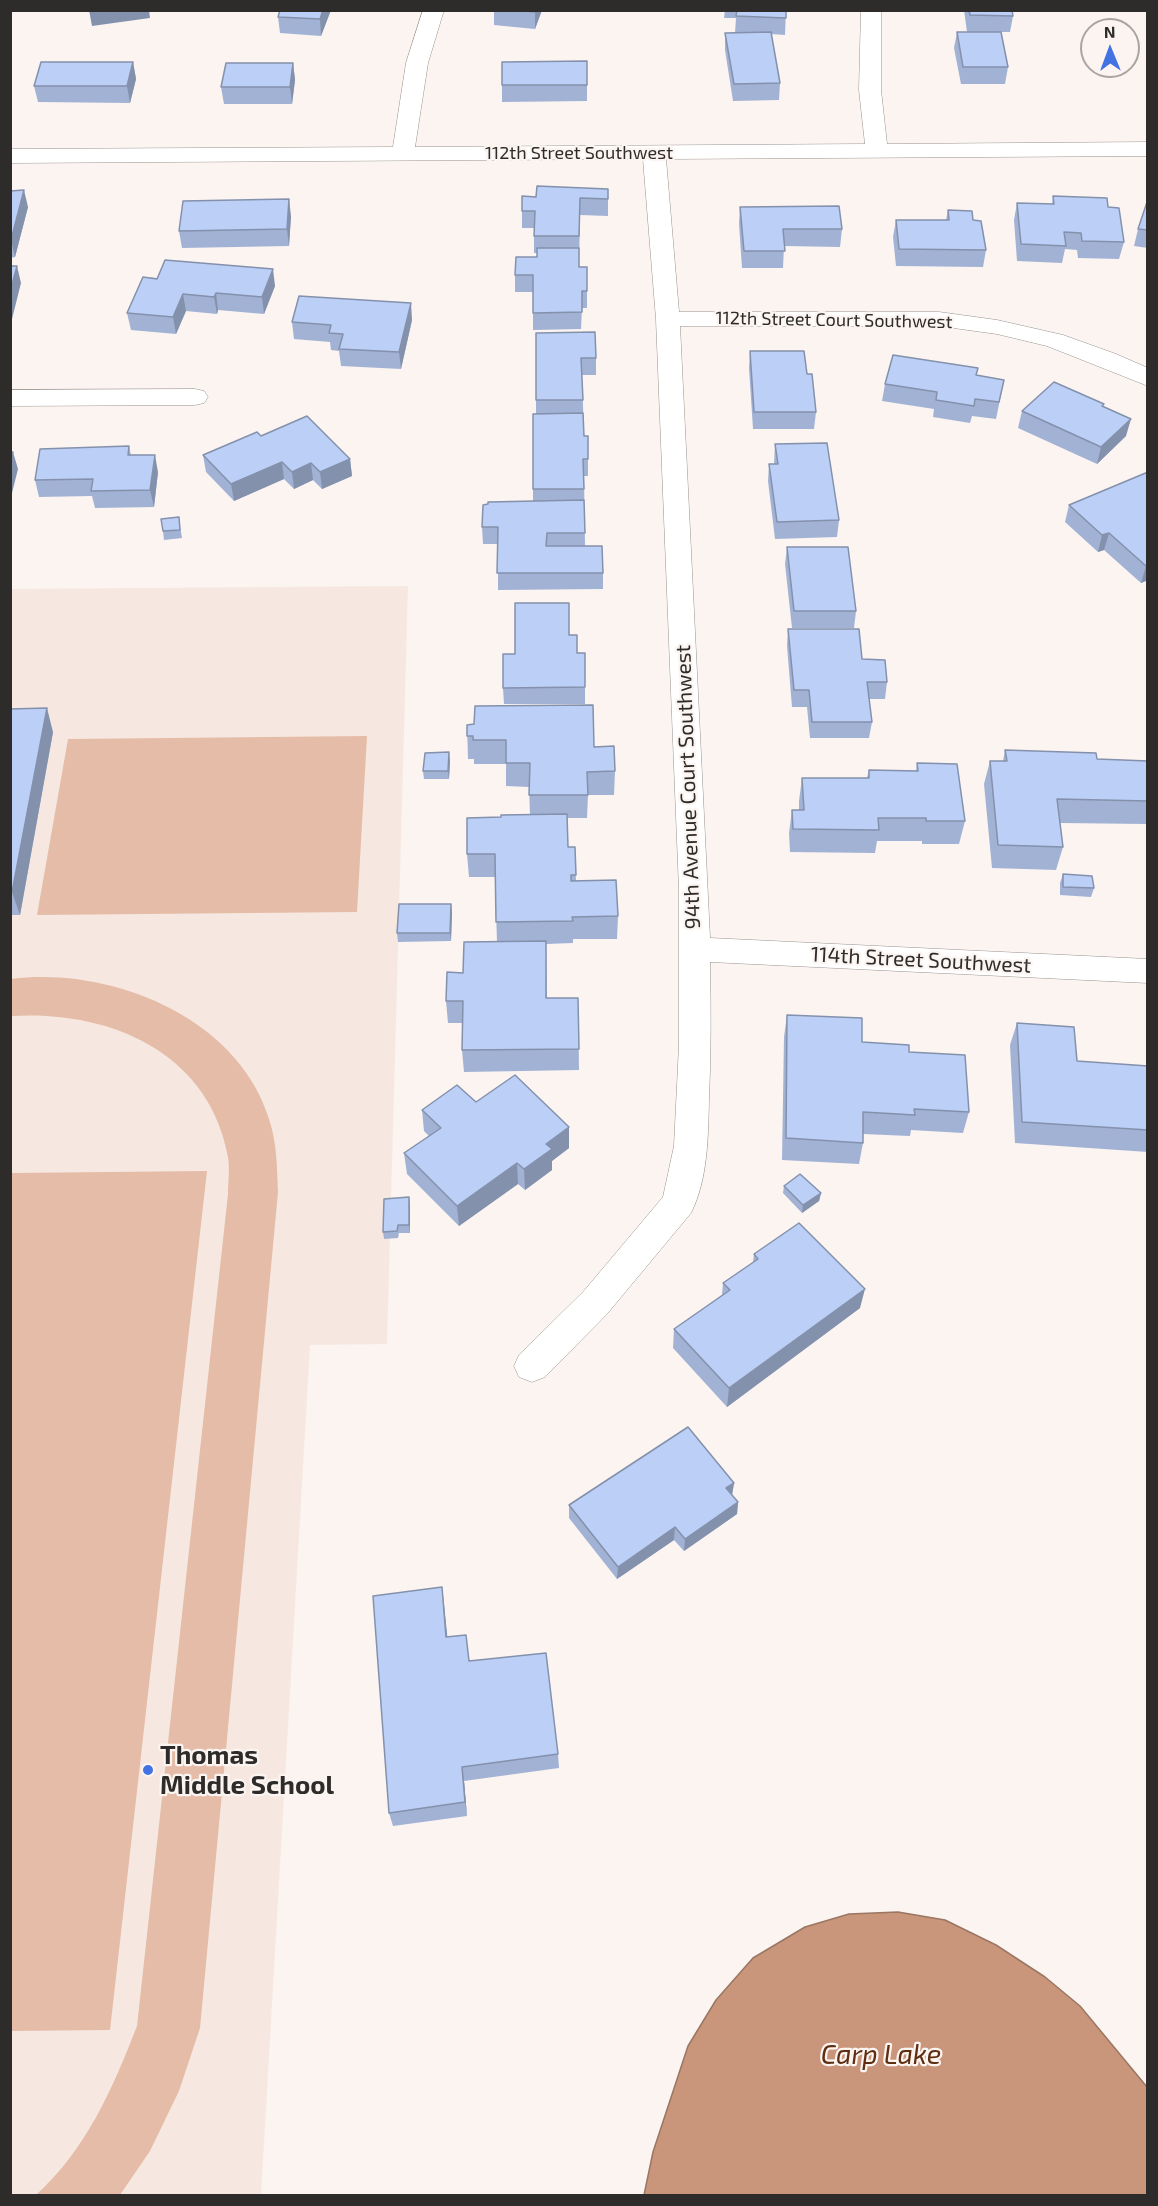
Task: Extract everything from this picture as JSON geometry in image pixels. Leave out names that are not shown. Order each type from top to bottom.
[{"type":"street","points":[[403,153],[408,101],[421,43],[434,10]]},
{"type":"street","points":[[871,10],[870,90],[876,152]]},
{"type":"street","name":"112th Street Southwest","points":[[10,156],[1148,149]]},
{"type":"street","name":"94th Avenue Court Southwest","points":[[532,1366],[595,1303],[679,1203],[691,1146],[695,1045],[694,878],[668,319],[654,152]]},
{"type":"street","name":"112th Street Court Southwest","points":[[668,319],[939,319],[997,327],[1054,340],[1144,372]]},
{"type":"street","points":[[10,398],[195,397]]},
{"type":"street","name":"114th Street Southwest","points":[[694,948],[1148,971]]},
{"type":"shaded area","name":"Thomas Middle School","points":[[408,586],[387,1344],[310,1345],[261,2195],[11,2195],[10,589]]},
{"type":"shaded area","points":[[367,736],[357,912],[37,915],[68,739]]},
{"type":"shaded area","points":[[49,977],[89,981],[128,991],[166,1006],[200,1026],[230,1052],[253,1083],[269,1119],[276,1155],[278,1192],[200,2028],[179,2091],[150,2151],[120,2195],[36,2195],[70,2158],[84,2138],[108,2095],[137,2026],[228,1194],[229,1162],[217,1120],[200,1089],[177,1064],[149,1044],[117,1030],[83,1021],[47,1016],[11,1016],[11,979]]},
{"type":"shaded area","points":[[207,1171],[110,2030],[11,2031],[11,1173]]},
{"type":"water","name":"Carp Lake","points":[[898,1912],[945,1920],[996,1945],[1045,1977],[1080,2006],[1147,2087],[1147,2195],[644,2195],[653,2152],[688,2046],[716,2000],[753,1958],[805,1927],[849,1914]]},
{"type":"building","points":[[280,10],[323,10],[320,19],[278,17]]},
{"type":"building","points":[[737,10],[786,10],[786,18],[736,16]]},
{"type":"building","points":[[969,10],[1012,10],[1013,16],[970,15]]},
{"type":"building","points":[[771,32],[780,83],[734,84],[725,33]]},
{"type":"building","points":[[957,32],[1001,32],[1008,67],[963,67]]},
{"type":"building","points":[[587,61],[587,85],[502,85],[502,62]]},
{"type":"building","points":[[41,62],[133,62],[127,86],[34,86]]},
{"type":"building","points":[[226,63],[293,63],[290,87],[221,87]]},
{"type":"building","points":[[537,186],[608,189],[608,199],[580,198],[579,236],[534,236],[535,211],[522,211],[522,196],[536,197]]},
{"type":"building","points":[[24,190],[11,240],[10,240],[10,191]]},
{"type":"building","points":[[1053,196],[1107,198],[1108,207],[1119,208],[1124,242],[1082,241],[1081,233],[1064,232],[1066,246],[1021,244],[1017,203],[1054,204]]},
{"type":"building","points":[[289,199],[287,229],[179,231],[183,201]]},
{"type":"building","points":[[1147,202],[1148,230],[1138,229]]},
{"type":"building","points":[[839,206],[842,229],[783,229],[785,251],[744,251],[740,207]]},
{"type":"building","points":[[948,210],[972,211],[973,220],[981,221],[986,250],[899,249],[896,220],[949,220]]},
{"type":"building","points":[[537,248],[579,248],[579,267],[587,267],[587,291],[582,291],[582,312],[533,313],[533,275],[515,275],[516,257],[537,257]]},
{"type":"building","points":[[165,260],[273,269],[262,297],[216,293],[214,297],[183,294],[173,317],[127,313],[143,277],[157,279]]},
{"type":"building","points":[[10,266],[17,266],[10,292]]},
{"type":"building","points":[[299,296],[411,303],[399,352],[339,349],[343,334],[329,333],[331,325],[292,322]]},
{"type":"building","points":[[595,332],[596,358],[581,358],[583,400],[536,400],[536,333]]},
{"type":"building","points":[[750,351],[804,351],[807,374],[812,374],[816,412],[754,412]]},
{"type":"building","points":[[893,355],[978,368],[976,375],[1004,380],[999,402],[975,399],[974,406],[936,400],[937,392],[885,384]]},
{"type":"building","points":[[1054,382],[1104,404],[1102,406],[1131,419],[1101,447],[1022,411]]},
{"type":"building","points":[[583,413],[584,436],[588,436],[588,459],[583,459],[584,489],[533,489],[533,414]]},
{"type":"building","points":[[307,416],[350,459],[320,472],[311,463],[292,472],[282,462],[231,484],[203,455],[257,432],[261,436]]},
{"type":"building","points":[[827,443],[839,520],[777,522],[769,464],[778,464],[775,444]]},
{"type":"building","points":[[129,446],[128,455],[155,455],[150,490],[91,491],[93,479],[35,480],[40,449]]},
{"type":"building","points":[[1148,472],[1148,565],[1146,566],[1109,533],[1102,535],[1069,505]]},
{"type":"building","points":[[584,500],[585,533],[547,533],[546,546],[602,546],[603,573],[497,573],[498,527],[482,527],[483,505],[488,502]]},
{"type":"building","points":[[179,517],[180,530],[163,531],[161,519]]},
{"type":"building","points":[[787,547],[848,547],[856,611],[794,611]]},
{"type":"building","points":[[515,603],[569,603],[569,635],[577,635],[577,653],[585,653],[585,687],[503,688],[503,654],[515,654]]},
{"type":"building","points":[[788,629],[859,629],[862,659],[885,660],[887,682],[867,682],[872,722],[812,722],[809,690],[794,690]]},
{"type":"building","points":[[593,705],[594,747],[614,746],[615,771],[587,772],[588,795],[529,795],[530,763],[506,763],[506,740],[473,740],[473,736],[467,736],[467,725],[474,724],[475,706]]},
{"type":"building","points":[[47,708],[12,892],[10,892],[10,709]]},
{"type":"building","points":[[1005,750],[1096,753],[1097,759],[1148,761],[1148,801],[1057,799],[1063,847],[998,845],[990,761],[1007,761]]},
{"type":"building","points":[[449,752],[448,771],[423,771],[425,753]]},
{"type":"building","points":[[917,763],[957,764],[965,821],[878,818],[879,830],[793,829],[792,810],[804,810],[802,778],[869,778],[869,770],[918,771]]},
{"type":"building","points":[[567,814],[568,847],[575,847],[576,875],[571,875],[571,881],[616,880],[618,916],[572,917],[573,921],[496,922],[495,854],[467,854],[467,818]]},
{"type":"building","points":[[1063,874],[1092,876],[1094,888],[1063,887]]},
{"type":"building","points":[[399,904],[451,904],[450,933],[397,933]]},
{"type":"building","points":[[546,941],[546,998],[578,998],[579,1049],[462,1050],[463,1001],[446,1001],[447,972],[463,973],[464,942]]},
{"type":"building","points":[[787,1015],[862,1018],[862,1042],[909,1045],[909,1052],[965,1055],[969,1112],[914,1109],[915,1115],[863,1112],[863,1143],[786,1138]]},
{"type":"building","points":[[1017,1023],[1074,1027],[1077,1061],[1148,1066],[1148,1130],[1022,1122]]},
{"type":"building","points":[[515,1075],[569,1127],[546,1144],[552,1149],[524,1169],[517,1163],[457,1206],[404,1153],[441,1128],[422,1110],[457,1085],[476,1102]]},
{"type":"building","points":[[800,1174],[821,1193],[803,1205],[784,1186]]},
{"type":"building","points":[[409,1197],[409,1225],[398,1225],[397,1231],[383,1232],[384,1199]]},
{"type":"building","points":[[799,1223],[865,1289],[729,1388],[674,1329],[730,1290],[723,1283],[758,1259],[754,1254]]},
{"type":"building","points":[[688,1427],[734,1483],[726,1488],[738,1502],[685,1539],[675,1527],[618,1567],[569,1505]]},
{"type":"building","points":[[442,1587],[446,1637],[466,1635],[469,1661],[546,1653],[558,1754],[462,1767],[465,1802],[389,1813],[373,1596]]},
{"type":"place","name":"Thomas Middle School","points":[[148,1770]]}]
